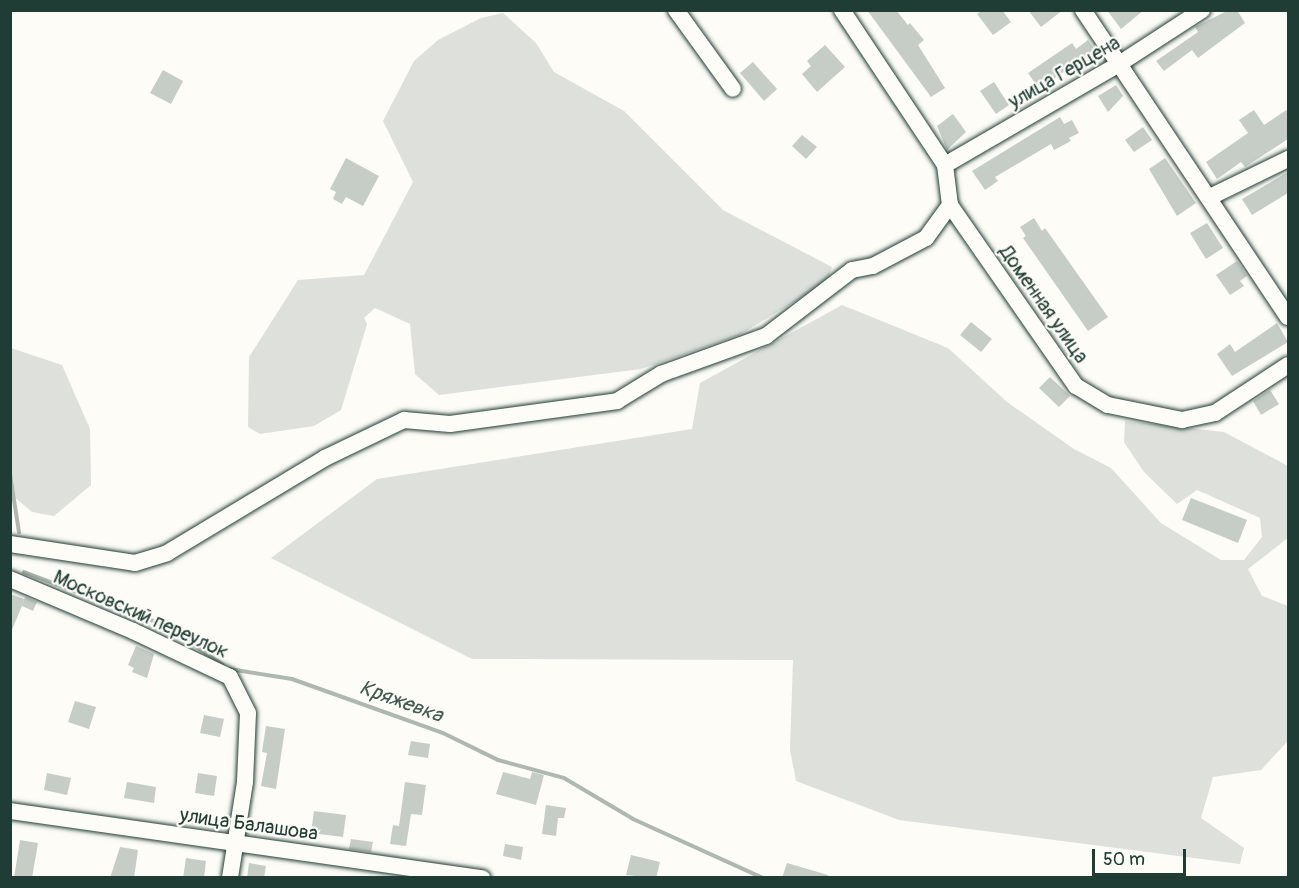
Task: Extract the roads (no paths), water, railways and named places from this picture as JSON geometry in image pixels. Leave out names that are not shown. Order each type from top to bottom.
[{"type":"street","points":[[676,10],[733,89]]},
{"type":"street","points":[[842,10],[945,165]]},
{"type":"street","points":[[1083,10],[1288,317]]},
{"type":"street","name":"улица Герцена","points":[[945,165],[1119,64],[1202,10]]},
{"type":"street","points":[[1210,197],[1288,159]]},
{"type":"street","name":"Доменная улица","points":[[945,165],[950,205],[1076,386],[1108,405],[1182,420],[1215,412],[1288,365]]},
{"type":"street","points":[[10,544],[135,563],[167,553],[325,458],[404,420],[450,424],[617,401],[661,374],[766,336],[852,270],[873,266],[926,238],[950,205]]},
{"type":"street","name":"Московский переулок","points":[[10,579],[133,630],[230,677],[248,713],[245,782],[230,878]]},
{"type":"street","name":"улица Балашова","points":[[10,811],[482,878]]},
{"type":"waterway","name":"Кряжевка","points":[[10,474],[19,532]]},
{"type":"waterway","name":"Кряжевка","points":[[24,572],[167,626],[223,665]]},
{"type":"waterway","name":"Кряжевка","points":[[229,669],[292,679],[443,733],[498,760],[564,778],[633,819],[763,878]]}]
